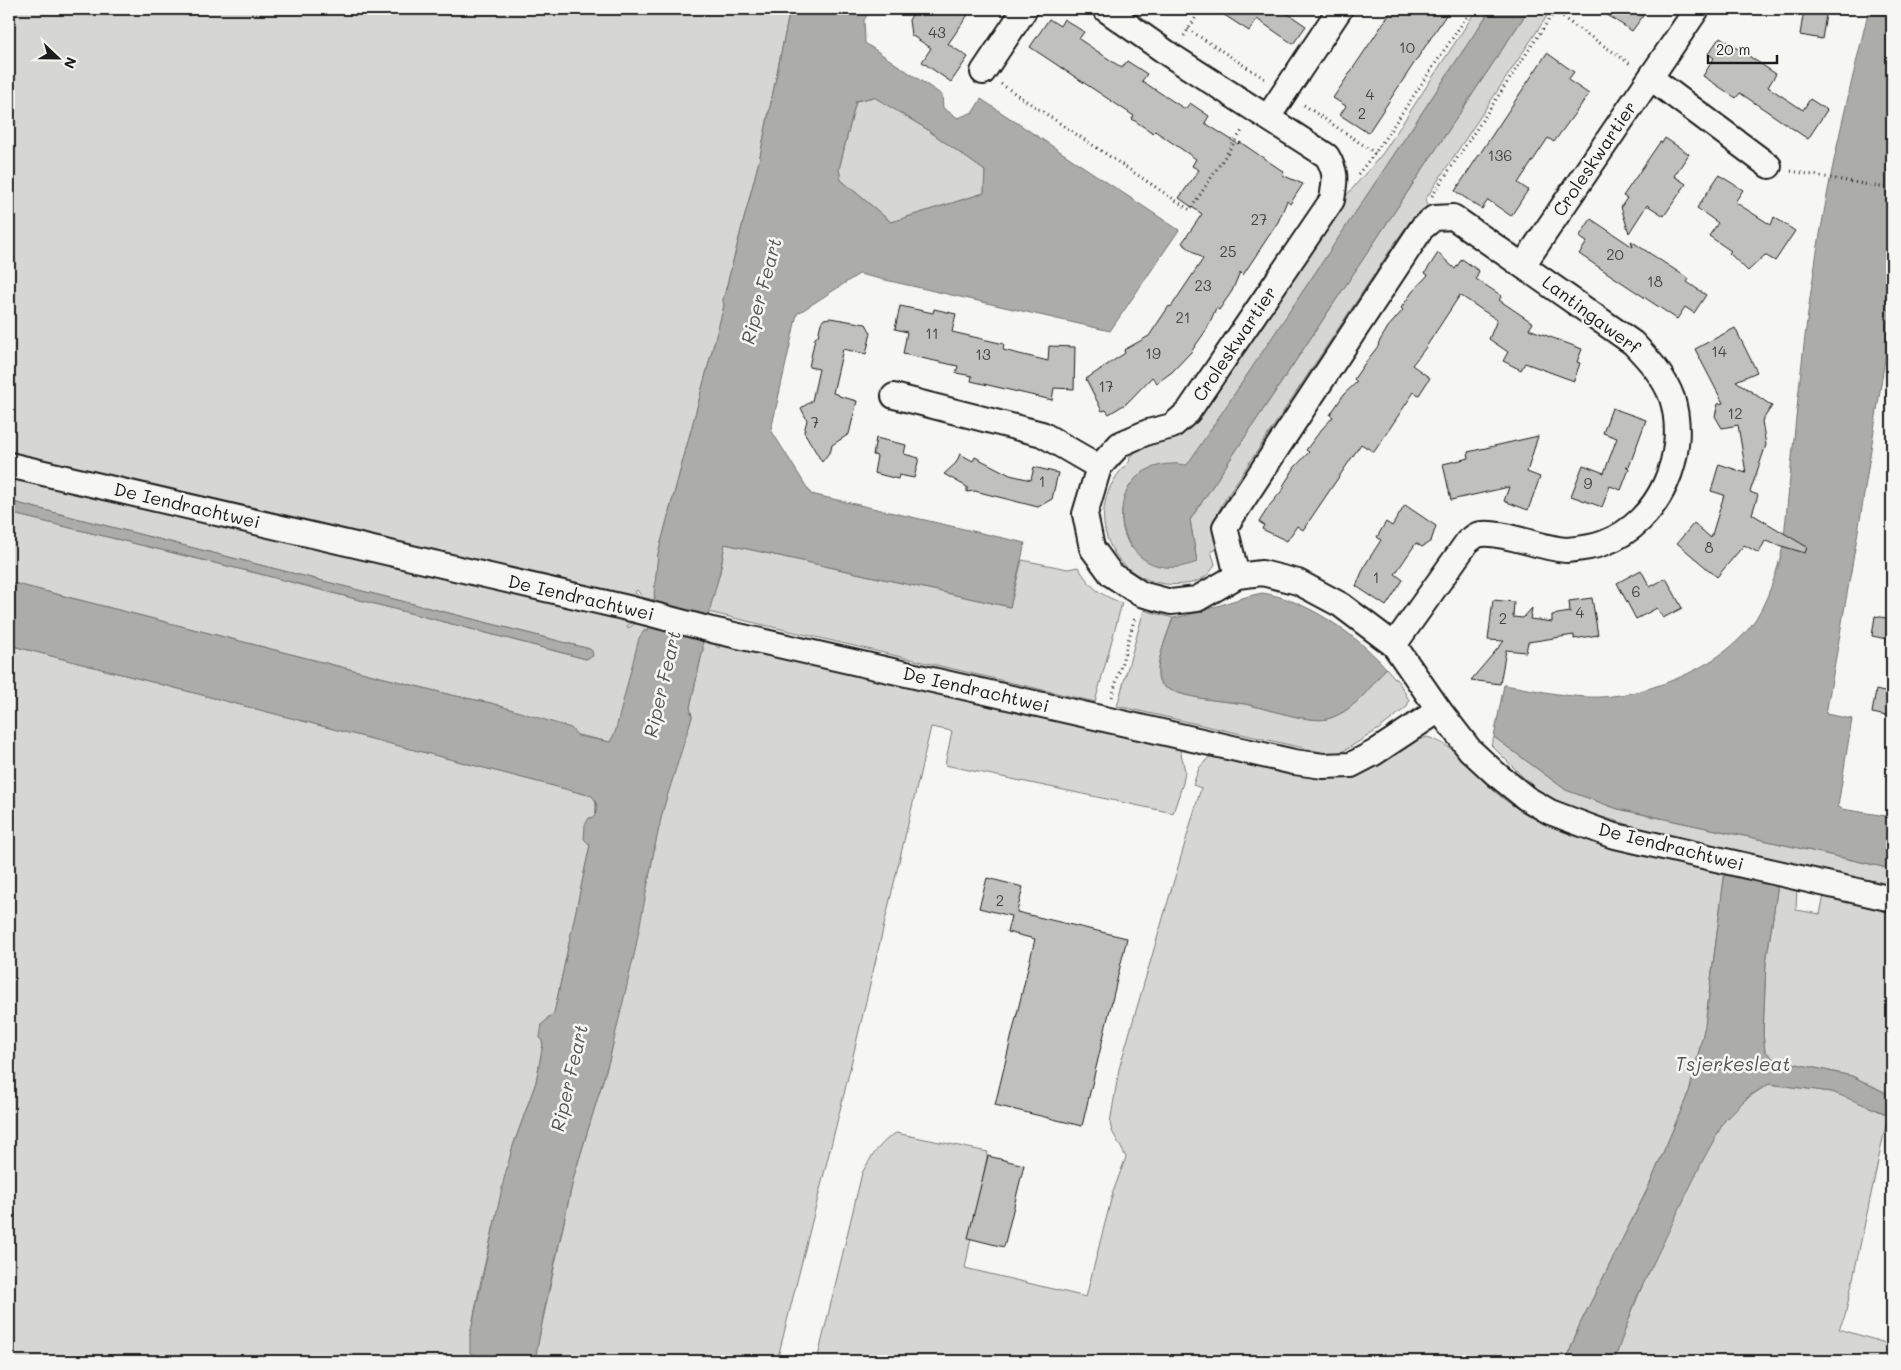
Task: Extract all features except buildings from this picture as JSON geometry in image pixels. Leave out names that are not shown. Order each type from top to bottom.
[{"type":"street","points":[[983,72],[1024,9]]},
{"type":"street","points":[[1105,9],[1170,55],[1327,156],[1335,169],[1335,183]]},
{"type":"street","points":[[1262,113],[1340,9]]},
{"type":"street","name":"Croleskwartier","points":[[1523,265],[1697,9]]},
{"type":"street","points":[[1651,78],[1769,166]]},
{"type":"street","name":"Croleskwartier","points":[[1335,183],[1332,200],[1188,412],[1172,426],[1148,432],[1120,444],[1099,467],[1085,514],[1092,548],[1111,574],[1141,594],[1171,602],[1197,599],[1238,576],[1262,573],[1298,582],[1341,605],[1394,645]]},
{"type":"street","name":"Lantingawerf","points":[[1394,645],[1468,542],[1477,535],[1490,534],[1566,550],[1604,543],[1632,528],[1660,497],[1673,462],[1678,430],[1672,398],[1657,369],[1633,343],[1453,217],[1434,218]]},
{"type":"street","points":[[1238,576],[1225,527],[1422,228],[1434,218]]},
{"type":"street","points":[[894,396],[1042,434],[1099,467]]},
{"type":"street","name":"De Iendrachtwei","points":[[9,465],[632,609],[712,630],[1294,762],[1323,766],[1351,765],[1374,753],[1439,710],[1470,750],[1496,774],[1526,798],[1550,812],[1611,835],[1892,899]]},
{"type":"street","points":[[1394,645],[1439,710]]},
{"type":"path","points":[[1170,55],[1201,9]]},
{"type":"path","points":[[1335,183],[1354,179],[1375,154],[1472,9]]},
{"type":"path","points":[[1550,9],[1555,10],[1651,78]]},
{"type":"path","points":[[1434,218],[1429,202],[1555,10]]},
{"type":"path","points":[[983,72],[1190,210],[1262,113]]},
{"type":"path","points":[[1769,166],[1892,189]]},
{"type":"path","points":[[1105,720],[1141,594]]},
{"type":"shaded area","points":[[9,9],[790,9],[759,161],[723,300],[724,306],[658,554],[654,600],[642,597],[637,590],[635,592],[639,597],[638,600],[9,454]]},
{"type":"shaded area","points":[[1477,9],[1491,9],[1187,466],[1165,465],[1151,468],[1139,476],[1133,483],[1122,509],[1124,534],[1130,547],[1197,562],[1190,520],[1529,9],[1543,9],[1549,13],[1425,200],[1429,211],[1412,219],[1401,234],[1224,501],[1216,519],[1215,529],[1218,549],[1211,551],[1215,564],[1213,568],[1203,578],[1185,584],[1159,583],[1138,575],[1121,562],[1110,544],[1104,524],[1105,502],[1114,481],[1130,461],[1129,457],[1144,446],[1177,435],[1200,419],[1346,196],[1383,153]]},
{"type":"shaded area","points":[[874,97],[925,128],[985,171],[984,193],[891,222],[841,180],[839,169],[856,101]]},
{"type":"shaded area","points":[[9,472],[634,618],[633,622],[627,626],[628,628],[636,623],[649,626],[648,631],[644,631],[615,733],[610,742],[578,735],[491,703],[451,695],[9,582],[9,513],[260,574],[586,659],[590,649],[9,501]]},
{"type":"shaded area","points":[[725,544],[1010,607],[1022,560],[1068,569],[1078,567],[1097,590],[1107,597],[1122,603],[1095,702],[708,612],[720,572]]},
{"type":"shaded area","points":[[1144,610],[1173,618],[1162,649],[1158,674],[1161,683],[1166,688],[1174,691],[1200,698],[1245,704],[1298,717],[1319,720],[1336,716],[1353,705],[1386,668],[1400,684],[1409,700],[1407,707],[1379,729],[1342,752],[1330,754],[1117,706]]},
{"type":"shaded area","points":[[702,638],[713,641],[718,648],[720,647],[716,642],[1179,745],[1185,771],[1183,783],[1173,813],[945,765],[952,731],[931,727],[844,1094],[777,1361],[534,1361],[574,1176],[610,1057],[662,812],[692,717],[690,707],[703,649]]},
{"type":"shaded area","points":[[9,645],[593,796],[596,806],[594,826],[554,1014],[547,1018],[540,1037],[543,1044],[536,1082],[512,1149],[481,1280],[470,1335],[474,1354],[473,1361],[9,1361]]},
{"type":"shaded area","points":[[1427,737],[1446,746],[1462,758],[1483,781],[1509,803],[1550,826],[1599,844],[1725,871],[1705,1026],[1690,1089],[1649,1186],[1579,1326],[1566,1361],[817,1361],[862,1173],[881,1145],[896,1133],[988,1152],[965,1268],[1086,1297],[1113,1192],[1126,1157],[1112,1131],[1110,1123],[1119,1069],[1201,788],[1193,785],[1199,768],[1215,751],[1362,772],[1415,741]]},
{"type":"shaded area","points":[[1494,737],[1566,790],[1618,809],[1892,869],[1892,891],[1678,839],[1585,812],[1546,797],[1491,745]]},
{"type":"shaded area","points":[[1778,884],[1797,888],[1796,910],[1820,914],[1824,895],[1892,911],[1892,1096],[1852,1076],[1774,1059],[1765,1051],[1763,1034],[1766,963]]},
{"type":"shaded area","points":[[1769,1084],[1832,1092],[1888,1115],[1845,1316],[1839,1329],[1892,1345],[1892,1361],[1614,1361],[1650,1269],[1716,1133],[1734,1109]]},
{"type":"water","name":"Riper Feart","points":[[790,9],[871,9],[864,20],[865,43],[942,95],[943,108],[958,118],[973,112],[981,99],[1179,230],[1110,331],[859,274],[797,314],[771,430],[811,494],[1025,543],[1010,607],[725,544],[720,572],[702,638],[703,649],[690,707],[692,717],[663,810],[635,951],[610,1057],[574,1176],[535,1360],[473,1361],[474,1355],[470,1353],[470,1335],[504,1179],[512,1149],[536,1082],[543,1044],[540,1037],[542,1024],[554,1013],[590,845],[584,839],[585,825],[589,818],[594,817],[597,809],[594,799],[592,796],[9,645],[9,582],[451,695],[491,703],[571,728],[578,736],[610,742],[615,733],[639,638],[644,631],[648,631],[655,596],[658,554],[724,306],[723,300],[759,161]],"holes":[[[874,97],[925,128],[985,171],[984,193],[891,222],[841,180],[839,169],[856,101]]]},
{"type":"water","points":[[1491,9],[1529,9],[1190,520],[1197,562],[1169,567],[1146,561],[1131,546],[1123,526],[1123,505],[1130,485],[1147,470],[1174,464],[1187,465]]},
{"type":"water","points":[[1869,9],[1892,9],[1892,313],[1861,514],[1826,714],[1852,719],[1838,806],[1842,809],[1892,817],[1892,869],[1618,809],[1566,790],[1494,737],[1504,685],[1587,697],[1608,697],[1653,687],[1676,679],[1718,656],[1736,642],[1756,619],[1775,577],[1783,546],[1810,295],[1834,161]]},
{"type":"water","points":[[9,501],[590,649],[593,656],[586,659],[260,574],[9,513]]},
{"type":"water","points":[[1262,593],[1296,603],[1330,621],[1361,644],[1386,668],[1353,705],[1336,716],[1319,720],[1298,717],[1245,704],[1192,697],[1163,686],[1159,680],[1158,666],[1173,618]]},
{"type":"water","name":"Tsjerkesleat","points":[[1725,871],[1778,884],[1766,963],[1763,1034],[1765,1051],[1774,1059],[1852,1076],[1892,1096],[1892,1116],[1832,1092],[1769,1084],[1749,1096],[1725,1120],[1704,1158],[1637,1297],[1614,1361],[1566,1361],[1579,1326],[1649,1186],[1690,1089],[1705,1026]]}]
